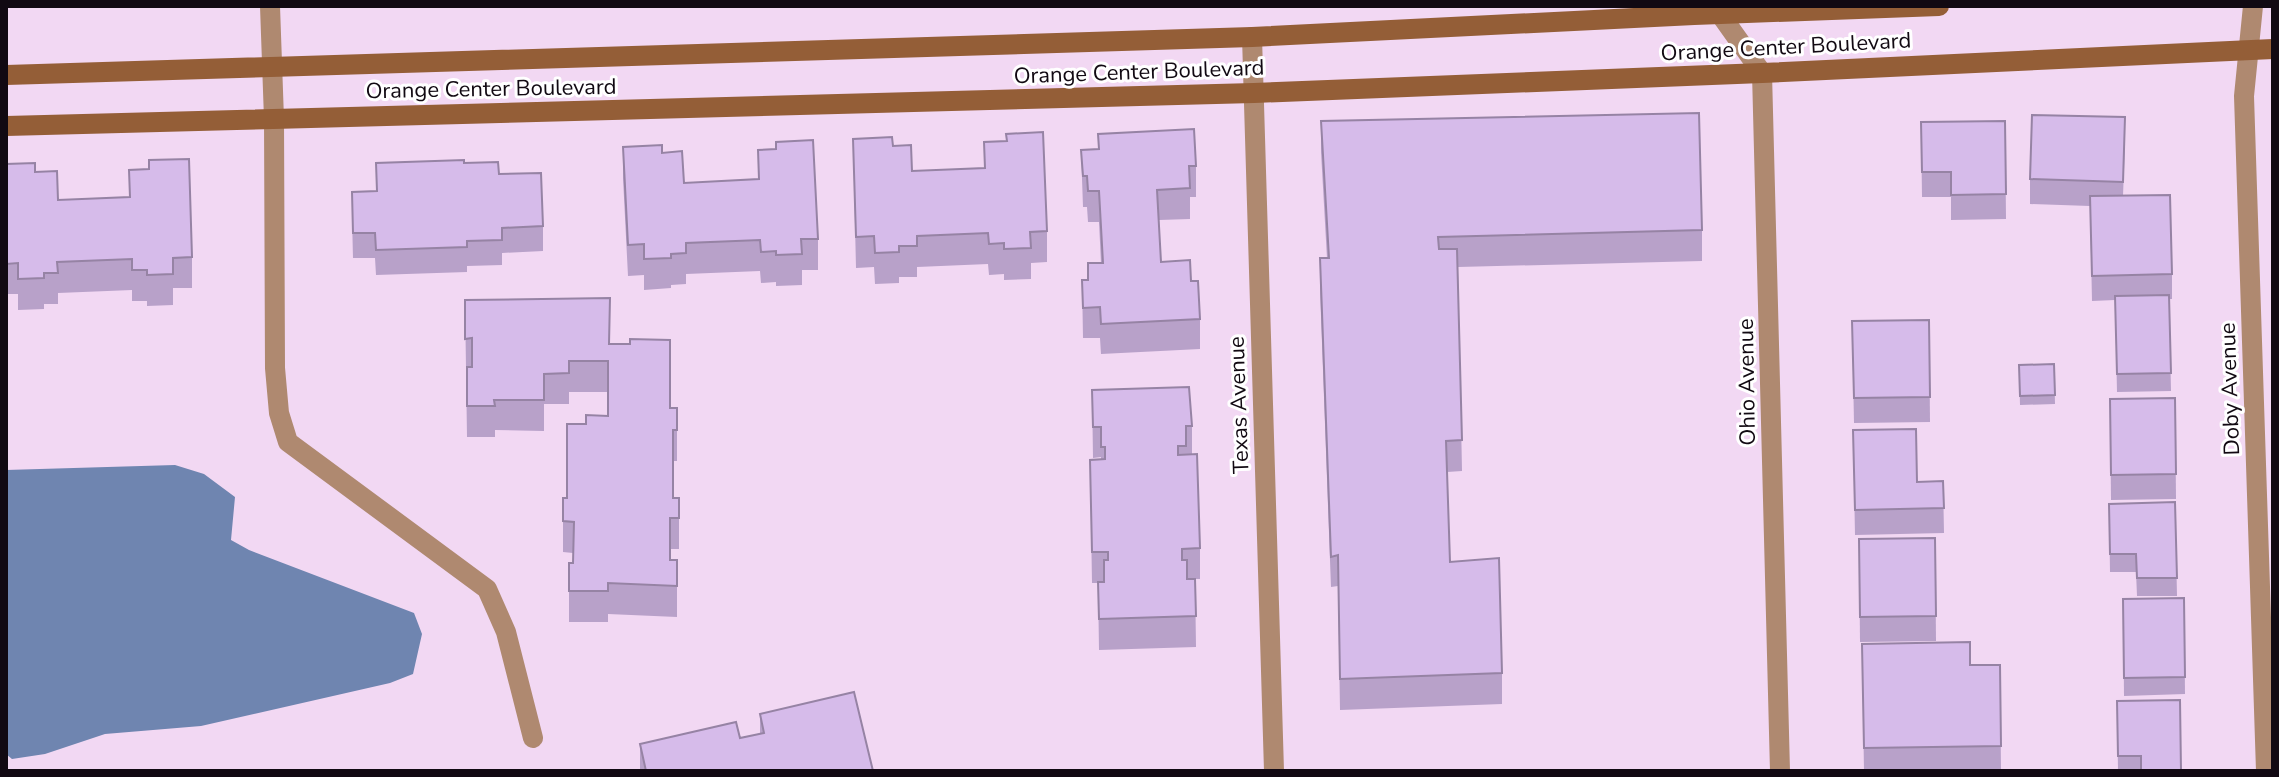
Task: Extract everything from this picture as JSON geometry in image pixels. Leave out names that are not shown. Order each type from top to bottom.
[{"type":"street","points":[[270,6],[274,119],[275,368],[279,413],[288,442],[487,589],[506,632],[533,738]]},
{"type":"street","name":"Orange Center Boulevard","points":[[6,75],[1252,37],[1719,10],[1939,6]]},
{"type":"street","name":"Doby Avenue","points":[[2253,6],[2244,96],[2266,771]]},
{"type":"street","points":[[1719,10],[1762,73]]},
{"type":"street","name":"Texas Avenue","points":[[1252,37],[1274,771]]},
{"type":"street","name":"Orange Center Boulevard","points":[[6,126],[1254,93],[2273,49]]},
{"type":"street","name":"Ohio Avenue","points":[[1762,73],[1780,771]]},
{"type":"water","points":[[175,465],[204,474],[235,497],[231,540],[249,550],[414,613],[422,634],[413,674],[390,683],[201,726],[105,734],[45,754],[12,759],[6,754],[6,470]]},
{"type":"building","points":[[1699,113],[1702,230],[1438,237],[1439,249],[1457,249],[1462,440],[1446,441],[1450,562],[1499,558],[1502,673],[1340,679],[1338,555],[1331,557],[1320,258],[1329,258],[1321,121]]},
{"type":"building","points":[[2032,115],[2125,117],[2123,182],[2030,179]]},
{"type":"building","points":[[2005,121],[2006,194],[1951,195],[1951,172],[1922,172],[1921,122]]},
{"type":"building","points":[[1194,129],[1196,166],[1189,166],[1190,188],[1157,190],[1161,262],[1190,260],[1191,281],[1198,281],[1200,319],[1101,324],[1100,307],[1083,308],[1082,280],[1088,280],[1088,263],[1103,263],[1099,191],[1088,191],[1087,176],[1083,176],[1081,150],[1099,149],[1098,134]]},
{"type":"building","points":[[1043,132],[1047,231],[1030,232],[1031,248],[1004,249],[1004,243],[989,244],[988,233],[917,236],[917,246],[899,246],[899,252],[875,253],[874,236],[856,237],[853,139],[892,137],[893,146],[911,145],[912,171],[985,168],[984,142],[1007,141],[1006,134]]},
{"type":"building","points":[[813,140],[818,239],[801,239],[802,254],[761,252],[760,240],[686,243],[686,253],[671,254],[671,258],[644,259],[644,244],[628,245],[623,147],[662,145],[662,153],[682,151],[684,183],[759,179],[758,150],[776,149],[776,142]]},
{"type":"building","points":[[189,159],[192,257],[173,258],[173,274],[147,275],[147,270],[132,270],[132,259],[57,262],[58,273],[44,273],[44,278],[18,279],[18,263],[6,264],[6,164],[35,163],[35,172],[57,171],[58,200],[130,197],[129,170],[149,169],[149,160]]},
{"type":"building","points":[[464,160],[464,163],[498,162],[499,174],[541,173],[543,226],[502,228],[502,240],[467,241],[467,247],[376,250],[375,233],[353,233],[352,192],[377,191],[376,163]]},
{"type":"building","points":[[2170,195],[2172,274],[2092,276],[2090,196]]},
{"type":"building","points":[[2169,295],[2171,373],[2117,374],[2115,296]]},
{"type":"building","points":[[610,298],[609,344],[630,344],[630,339],[670,340],[670,408],[677,408],[677,430],[673,430],[673,498],[679,498],[679,518],[670,518],[670,560],[677,560],[677,586],[608,583],[608,591],[569,591],[574,522],[563,521],[563,498],[567,498],[567,424],[586,424],[586,415],[608,416],[608,361],[569,361],[569,373],[544,374],[544,400],[494,400],[495,406],[467,406],[467,367],[472,367],[472,338],[465,339],[465,300]]},
{"type":"building","points":[[1929,320],[1930,397],[1854,398],[1852,321]]},
{"type":"building","points":[[2054,364],[2055,395],[2020,396],[2019,365]]},
{"type":"building","points":[[1189,387],[1192,426],[1186,426],[1186,446],[1178,446],[1178,455],[1197,454],[1200,548],[1182,549],[1182,560],[1187,560],[1187,579],[1195,579],[1196,616],[1099,619],[1098,582],[1104,582],[1104,560],[1108,560],[1108,552],[1092,552],[1090,460],[1105,459],[1105,447],[1101,447],[1101,427],[1093,427],[1092,390]]},
{"type":"building","points":[[2175,398],[2176,474],[2111,475],[2110,399]]},
{"type":"building","points":[[1916,429],[1917,482],[1943,481],[1944,508],[1855,510],[1853,430]]},
{"type":"building","points":[[2175,502],[2177,578],[2137,578],[2136,554],[2110,554],[2109,504]]},
{"type":"building","points":[[1935,538],[1936,616],[1860,617],[1859,539]]},
{"type":"building","points":[[2184,598],[2185,677],[2124,678],[2123,599]]},
{"type":"building","points":[[1970,642],[1970,665],[2000,665],[2001,746],[1864,748],[1862,644]]},
{"type":"building","points":[[854,692],[873,771],[646,771],[640,744],[736,722],[740,738],[764,733],[760,714]]},
{"type":"building","points":[[2180,700],[2181,771],[2141,771],[2141,756],[2118,756],[2117,701]]}]
